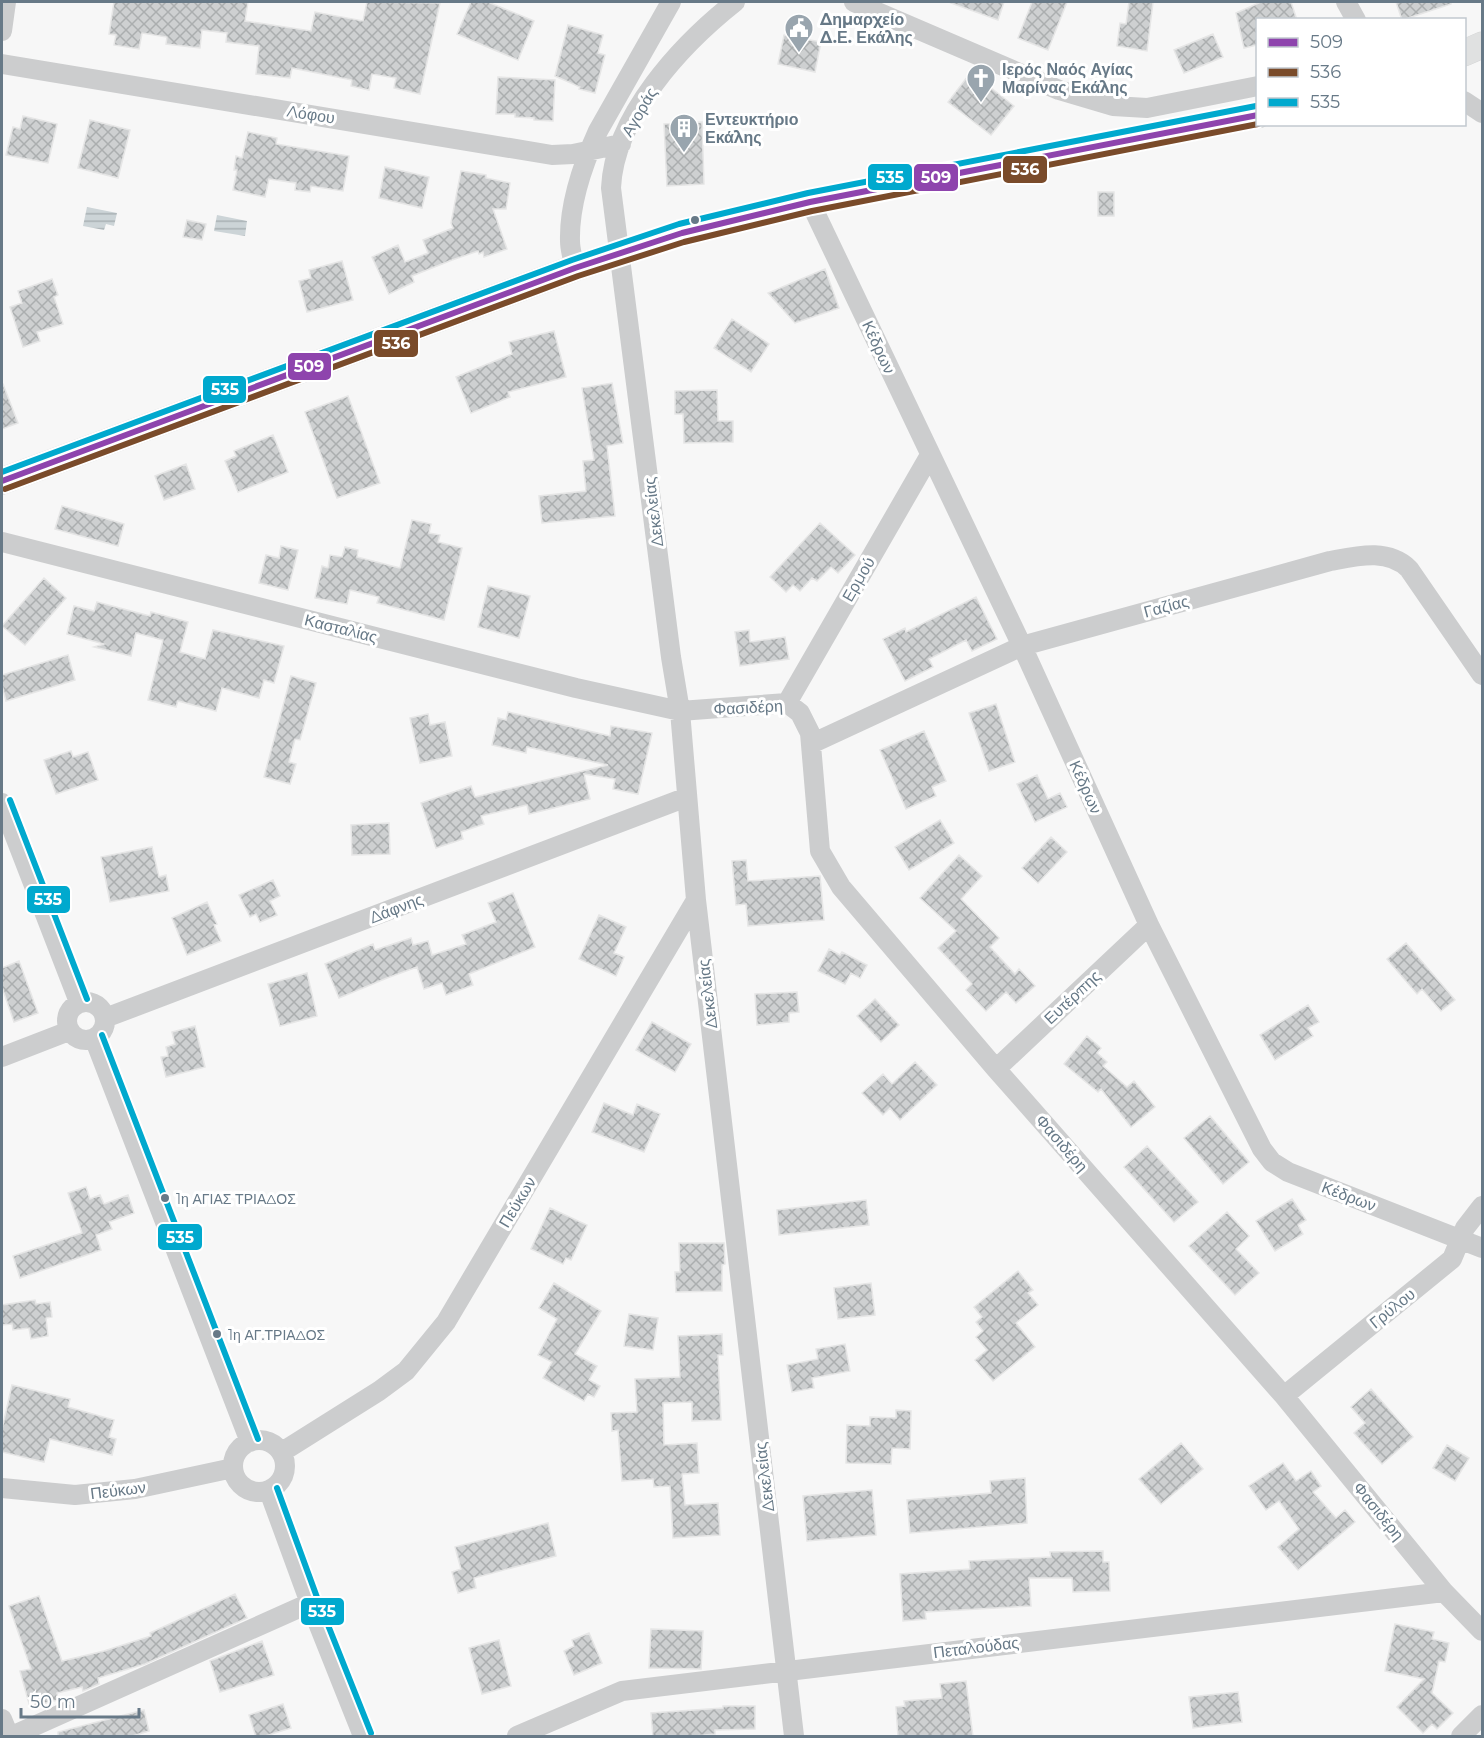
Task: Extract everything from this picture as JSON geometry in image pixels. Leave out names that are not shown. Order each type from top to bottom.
[{"type":"main road","points":[[1466,51],[1482,45]]},
{"type":"main road","points":[[2,481],[575,268],[691,230],[810,202],[1256,115]]},
{"type":"street","points":[[2,31],[6,2]]},
{"type":"street","name":"Αγοράς","points":[[575,268],[570,242],[572,210],[588,152],[671,2]]},
{"type":"street","name":"Αγοράς","points":[[620,252],[611,188],[621,144],[638,107],[696,36],[735,2]]},
{"type":"street","points":[[854,2],[1059,90],[1113,106],[1147,108],[1256,86]]},
{"type":"street","name":"Λόφου","points":[[2,64],[552,154],[588,152],[621,144]]},
{"type":"street","points":[[1466,102],[1482,114]]},
{"type":"street","name":"Κέδρων","points":[[810,202],[1022,646],[1149,925],[1254,1135],[1272,1162],[1288,1172],[1482,1248]]},
{"type":"street","name":"Δεκελείας","points":[[620,252],[671,657],[680,711],[696,900],[794,1737]]},
{"type":"street","name":"Ερμού","points":[[787,703],[930,454]]},
{"type":"street","name":"Κασταλίας","points":[[2,542],[576,688],[680,711]]},
{"type":"street","name":"Γαζίας","points":[[811,744],[1022,646],[1330,561],[1361,555],[1390,557],[1400,561],[1408,569],[1482,675]]},
{"type":"street","name":"Φασιδέρη","points":[[680,711],[787,703],[806,721],[810,733],[820,850],[841,887],[996,1069],[1284,1396],[1444,1592],[1482,1631]]},
{"type":"street","name":"Δάφνης","points":[[105,1018],[687,797]]},
{"type":"street","points":[[2,803],[79,1002]]},
{"type":"street","name":"Πεύκων","points":[[282,1452],[379,1391],[406,1371],[446,1322],[696,900]]},
{"type":"street","name":"Ευτέρπης","points":[[996,1069],[1149,925]]},
{"type":"street","points":[[79,1002],[95,1004],[103,1012],[105,1018],[103,1030],[94,1038],[82,1040],[69,1031],[66,1017],[72,1007],[79,1002]]},
{"type":"street","points":[[2,1057],[69,1031]]},
{"type":"street","points":[[94,1038],[250,1442]]},
{"type":"street","name":"Γρύλου","points":[[1284,1396],[1441,1269],[1454,1255],[1467,1225],[1482,1206]]},
{"type":"street","points":[[260,1440],[270,1442],[282,1452],[286,1466],[284,1476],[278,1485],[269,1491],[257,1492],[245,1488],[237,1480],[233,1468],[237,1452],[242,1446],[260,1440]]},
{"type":"street","name":"Πεύκων","points":[[2,1488],[75,1494],[135,1490],[233,1468]]},
{"type":"street","points":[[269,1491],[363,1737]]},
{"type":"street","name":"Πεταλούδας","points":[[517,1737],[622,1691],[1444,1592]]},
{"type":"street","points":[[2,1719],[10,1737],[310,1603]]},
{"type":"street","points":[[1461,1737],[1482,1715]]},
{"type":"street","points":[[1476,1737],[1482,1730]]},
{"type":"shaded area","points":[[87,207],[117,213],[114,226],[106,224],[104,230],[83,226]]},
{"type":"shaded area","points":[[217,215],[247,221],[245,236],[214,231]]},
{"type":"building","points":[[114,2],[248,2],[245,21],[311,31],[315,12],[363,21],[367,2],[440,3],[420,94],[394,88],[396,78],[372,74],[369,90],[351,86],[352,80],[292,68],[290,78],[256,74],[259,46],[226,42],[227,33],[202,30],[200,48],[166,44],[167,37],[142,33],[139,49],[114,45],[116,35],[109,34]]},
{"type":"building","points":[[471,2],[488,2],[534,21],[518,60],[457,34]]},
{"type":"building","points":[[952,2],[1004,2],[998,20]]},
{"type":"building","points":[[1032,2],[1067,2],[1048,50],[1018,38]]},
{"type":"building","points":[[1129,2],[1153,2],[1147,51],[1117,46],[1120,23],[1126,24]]},
{"type":"building","points":[[1261,2],[1291,2],[1296,18],[1256,18],[1256,45],[1244,48],[1236,13]]},
{"type":"building","points":[[1396,2],[1451,2],[1451,4],[1408,18],[1401,18]]},
{"type":"building","points":[[568,25],[603,35],[598,53],[605,55],[595,93],[579,89],[580,87],[555,76]]},
{"type":"building","points":[[1213,34],[1223,57],[1184,73],[1174,50]]},
{"type":"building","name":"Δημαρχείο Δ.Ε. Εκάλης","points":[[784,35],[821,42],[815,72],[778,64]]},
{"type":"building","name":"Ιερός Ναός Αγίας Μαρίνας Εκάλης","points":[[971,72],[1014,106],[991,135],[948,102]]},
{"type":"building","points":[[498,77],[555,80],[553,121],[515,117],[515,114],[496,114]]},
{"type":"building","points":[[23,116],[57,124],[48,163],[6,155],[13,127],[20,129]]},
{"type":"building","points":[[90,120],[130,130],[118,178],[78,168]]},
{"type":"building","name":"Εντευκτήριο Εκάλης","points":[[702,122],[704,184],[667,186],[664,124]]},
{"type":"building","points":[[248,132],[277,138],[276,144],[349,156],[343,191],[311,186],[310,192],[295,190],[296,183],[269,179],[265,197],[233,190],[237,170],[234,170],[236,156],[242,158]]},
{"type":"building","points":[[385,167],[429,177],[422,208],[379,198]]},
{"type":"building","points":[[461,171],[486,175],[486,178],[510,183],[506,209],[493,209],[507,249],[484,257],[483,252],[479,254],[478,251],[452,260],[412,276],[414,282],[389,294],[372,257],[398,245],[405,262],[428,253],[423,240],[453,228],[451,223]]},
{"type":"building","points":[[1098,192],[1114,192],[1114,216],[1098,216]]},
{"type":"building","points":[[187,220],[206,224],[202,240],[183,237]]},
{"type":"building","points":[[342,261],[353,300],[307,312],[299,281],[311,278],[309,270]]},
{"type":"building","points":[[825,269],[839,308],[795,323],[768,293]]},
{"type":"building","points":[[52,279],[58,295],[54,297],[63,324],[37,332],[40,341],[23,347],[10,307],[22,303],[18,291]]},
{"type":"building","points":[[732,319],[769,344],[751,372],[714,348]]},
{"type":"building","points":[[554,331],[566,377],[508,392],[510,397],[471,413],[456,377],[512,354],[509,342]]},
{"type":"building","points":[[612,383],[623,443],[607,446],[615,516],[542,523],[539,496],[586,491],[583,461],[594,460],[582,388]]},
{"type":"building","points":[[2,384],[18,423],[2,429]]},
{"type":"building","points":[[717,390],[718,421],[733,421],[733,442],[684,443],[683,414],[675,414],[675,391]]},
{"type":"building","points":[[348,396],[380,483],[337,498],[305,412]]},
{"type":"building","points":[[273,435],[288,472],[238,492],[225,461],[236,456],[234,451]]},
{"type":"building","points":[[186,464],[195,489],[164,500],[155,476]]},
{"type":"building","points":[[62,506],[124,524],[118,546],[55,529]]},
{"type":"building","points":[[412,520],[431,524],[429,533],[440,535],[438,542],[462,548],[444,620],[377,603],[379,597],[350,590],[347,604],[315,598],[322,566],[328,568],[330,555],[342,557],[345,547],[358,550],[357,557],[400,568]]},
{"type":"building","points":[[820,523],[855,555],[838,573],[831,567],[817,581],[812,578],[800,591],[793,585],[786,592],[770,577]]},
{"type":"building","points":[[281,546],[298,550],[288,590],[259,583],[266,555],[279,558]]},
{"type":"building","points":[[44,578],[66,598],[25,645],[2,626]]},
{"type":"building","points":[[488,586],[530,596],[519,638],[478,627]]},
{"type":"building","points":[[976,597],[997,639],[972,651],[966,640],[929,659],[933,667],[905,681],[883,639],[905,628],[906,632]]},
{"type":"building","points":[[97,602],[150,616],[151,612],[188,622],[180,652],[205,659],[213,630],[284,646],[274,683],[264,680],[259,698],[222,688],[216,711],[178,701],[176,707],[148,700],[163,640],[136,633],[131,656],[94,647],[104,644],[67,634],[74,606],[94,611]]},
{"type":"building","points":[[749,630],[750,642],[785,637],[789,659],[740,666],[735,632]]},
{"type":"building","points":[[68,655],[75,680],[6,701],[2,675]]},
{"type":"building","points":[[291,676],[316,683],[300,740],[295,739],[289,762],[296,764],[290,784],[264,777]]},
{"type":"building","points":[[996,704],[1015,762],[989,771],[969,713]]},
{"type":"building","points":[[508,712],[610,736],[611,726],[652,733],[638,794],[613,789],[615,779],[584,774],[590,799],[529,814],[527,805],[481,816],[484,824],[461,832],[463,839],[436,848],[421,803],[471,786],[475,797],[608,765],[527,747],[526,753],[492,745],[498,718],[506,720]]},
{"type":"building","points":[[428,714],[430,725],[445,722],[452,756],[420,763],[410,718]]},
{"type":"building","points":[[924,731],[946,781],[932,787],[936,796],[906,809],[880,750]]},
{"type":"building","points":[[71,751],[73,757],[88,752],[98,780],[56,794],[44,760]]},
{"type":"building","points":[[1037,775],[1048,799],[1060,793],[1067,807],[1035,822],[1017,784]]},
{"type":"building","points":[[940,820],[954,843],[909,870],[895,847]]},
{"type":"building","points":[[389,823],[390,854],[352,855],[351,825]]},
{"type":"building","points":[[1051,837],[1067,852],[1038,883],[1022,868]]},
{"type":"building","points":[[152,847],[159,877],[166,875],[169,891],[110,902],[101,857]]},
{"type":"building","points":[[959,855],[982,876],[961,899],[999,938],[990,947],[1015,974],[1019,969],[1035,986],[1016,1003],[1006,992],[986,1011],[966,990],[972,984],[938,948],[956,931],[920,898]]},
{"type":"building","points":[[746,860],[748,881],[820,876],[824,920],[748,926],[746,904],[736,905],[732,861]]},
{"type":"building","points":[[273,880],[280,896],[270,901],[277,915],[260,922],[256,914],[250,917],[239,895]]},
{"type":"building","points":[[513,893],[535,947],[469,974],[473,985],[446,995],[442,983],[424,989],[417,967],[339,998],[325,964],[373,944],[375,950],[411,938],[413,945],[428,941],[432,955],[466,944],[462,935],[496,922],[488,903]]},
{"type":"building","points":[[207,902],[217,924],[214,925],[221,941],[187,955],[172,918]]},
{"type":"building","points":[[599,915],[626,927],[614,953],[624,957],[616,976],[579,959]]},
{"type":"building","points":[[1406,943],[1455,1000],[1441,1011],[1422,989],[1417,994],[1387,959]]},
{"type":"building","points":[[829,949],[840,955],[842,952],[867,965],[860,978],[851,973],[845,984],[818,971]]},
{"type":"building","points":[[19,961],[38,1013],[14,1022],[2,987],[2,968]]},
{"type":"building","points":[[307,973],[317,1016],[280,1026],[268,984]]},
{"type":"building","points":[[797,992],[799,1012],[789,1013],[789,1022],[757,1025],[755,994]]},
{"type":"building","points":[[875,999],[899,1025],[881,1042],[857,1016]]},
{"type":"building","points":[[1308,1005],[1319,1022],[1308,1028],[1313,1036],[1275,1060],[1260,1035]]},
{"type":"building","points":[[652,1022],[691,1044],[675,1072],[636,1050]]},
{"type":"building","points":[[195,1026],[205,1067],[166,1077],[161,1057],[168,1056],[166,1047],[175,1044],[172,1032]]},
{"type":"building","points":[[1087,1036],[1101,1048],[1097,1053],[1107,1062],[1103,1066],[1127,1087],[1134,1081],[1155,1107],[1131,1127],[1101,1089],[1098,1092],[1064,1064]]},
{"type":"building","points":[[915,1062],[937,1085],[900,1120],[890,1108],[883,1115],[862,1093],[883,1074],[892,1084]]},
{"type":"building","points":[[604,1103],[633,1115],[637,1104],[660,1114],[644,1152],[592,1132]]},
{"type":"building","points":[[1210,1116],[1249,1162],[1223,1184],[1184,1138]]},
{"type":"building","points":[[1147,1146],[1198,1202],[1174,1222],[1124,1167]]},
{"type":"building","points":[[86,1187],[90,1199],[100,1195],[104,1204],[128,1195],[134,1213],[109,1222],[112,1229],[96,1235],[101,1250],[20,1278],[13,1256],[82,1233],[68,1193]]},
{"type":"building","points":[[1292,1199],[1306,1220],[1298,1225],[1303,1234],[1275,1251],[1256,1221]]},
{"type":"building","points":[[866,1200],[869,1225],[779,1235],[777,1210]]},
{"type":"building","points":[[550,1208],[587,1225],[571,1260],[566,1258],[563,1264],[531,1249]]},
{"type":"building","points":[[1227,1212],[1249,1236],[1236,1249],[1259,1273],[1235,1295],[1189,1246]]},
{"type":"building","points":[[679,1243],[724,1243],[725,1264],[722,1265],[722,1291],[676,1292],[675,1272],[680,1272]]},
{"type":"building","points":[[1018,1271],[1033,1290],[1028,1293],[1038,1305],[1016,1323],[1035,1347],[993,1381],[975,1360],[987,1350],[976,1337],[983,1331],[976,1322],[982,1317],[974,1307]]},
{"type":"building","points":[[554,1283],[601,1311],[575,1354],[597,1366],[589,1380],[600,1386],[594,1397],[588,1394],[584,1401],[543,1378],[552,1362],[538,1355],[557,1319],[539,1308]]},
{"type":"building","points":[[871,1283],[875,1315],[838,1319],[834,1288]]},
{"type":"building","points":[[35,1300],[36,1304],[50,1302],[52,1317],[46,1318],[48,1336],[31,1339],[29,1328],[13,1330],[12,1324],[2,1325],[2,1305]]},
{"type":"building","points":[[629,1314],[658,1318],[653,1350],[624,1346]]},
{"type":"building","points":[[722,1334],[723,1355],[718,1355],[721,1420],[692,1421],[692,1402],[663,1403],[664,1445],[697,1443],[699,1473],[682,1474],[685,1505],[718,1503],[720,1535],[673,1538],[670,1486],[654,1487],[653,1479],[622,1481],[618,1430],[612,1431],[611,1413],[637,1412],[635,1379],[680,1377],[678,1336]]},
{"type":"building","points":[[845,1344],[850,1371],[812,1378],[814,1388],[792,1392],[787,1365],[818,1359],[816,1349]]},
{"type":"building","points":[[12,1385],[70,1399],[68,1407],[114,1420],[109,1437],[116,1439],[112,1455],[50,1439],[44,1462],[2,1452],[2,1429]]},
{"type":"building","points":[[1371,1389],[1413,1437],[1382,1464],[1354,1433],[1365,1423],[1351,1407]]},
{"type":"building","points":[[896,1410],[911,1411],[910,1449],[892,1448],[891,1464],[846,1463],[847,1425],[870,1426],[870,1417],[896,1418]]},
{"type":"building","points":[[1181,1443],[1203,1469],[1161,1504],[1139,1479]]},
{"type":"building","points":[[1447,1445],[1469,1458],[1455,1481],[1433,1468]]},
{"type":"building","points":[[1283,1463],[1296,1481],[1311,1471],[1321,1486],[1313,1492],[1336,1518],[1345,1510],[1355,1522],[1298,1570],[1278,1547],[1299,1529],[1279,1501],[1266,1510],[1249,1486]]},
{"type":"building","points":[[1025,1478],[1027,1523],[910,1533],[907,1500],[991,1493],[990,1481]]},
{"type":"building","points":[[872,1490],[876,1535],[807,1541],[803,1496]]},
{"type":"building","points":[[548,1523],[556,1556],[474,1578],[476,1588],[458,1593],[452,1572],[461,1569],[455,1547]]},
{"type":"building","points":[[1103,1551],[1103,1562],[1109,1562],[1110,1591],[1073,1592],[1072,1578],[1029,1578],[1031,1606],[925,1612],[926,1619],[903,1621],[900,1574],[970,1569],[969,1561],[1051,1557],[1050,1552]]},
{"type":"building","points":[[235,1594],[247,1618],[145,1664],[98,1678],[99,1684],[83,1691],[82,1687],[57,1693],[58,1700],[30,1707],[20,1671],[31,1669],[9,1606],[39,1596],[62,1661],[151,1636],[150,1633]]},
{"type":"building","points":[[1395,1624],[1434,1632],[1432,1639],[1449,1643],[1445,1662],[1439,1661],[1432,1693],[1453,1713],[1437,1729],[1432,1724],[1423,1733],[1397,1707],[1424,1679],[1385,1671]]},
{"type":"building","points":[[651,1629],[703,1631],[701,1669],[649,1668]]},
{"type":"building","points":[[589,1633],[602,1663],[574,1675],[564,1651],[574,1646],[572,1640]]},
{"type":"building","points":[[499,1640],[511,1686],[482,1694],[469,1648]]},
{"type":"building","points":[[262,1641],[274,1675],[220,1692],[210,1661]]},
{"type":"building","points":[[966,1681],[973,1737],[898,1737],[896,1707],[905,1706],[904,1701],[942,1698],[940,1684]]},
{"type":"building","points":[[1238,1692],[1242,1722],[1193,1728],[1189,1697]]},
{"type":"building","points":[[283,1704],[291,1728],[256,1737],[249,1715]]},
{"type":"building","points":[[723,1706],[755,1706],[755,1729],[715,1730],[715,1734],[685,1737],[653,1737],[651,1713],[723,1708]]},
{"type":"building","points":[[144,1710],[149,1731],[129,1737],[58,1737],[58,1732]]},
{"type":"transit line","name":"535","points":[[2,472],[572,260],[679,224],[808,193],[1256,106]]},
{"type":"transit line","name":"509","points":[[2,481],[575,268],[682,233],[810,202],[1256,115]]},
{"type":"transit line","name":"536","points":[[5,489],[578,276],[684,242],[812,211],[1256,124]]},
{"type":"transit line","name":"535","points":[[10,800],[87,999]]},
{"type":"transit line","name":"535","points":[[102,1035],[258,1439]]},
{"type":"transit line","name":"535","points":[[277,1488],[318,1600],[371,1733]]},
{"type":"place","name":"Δημαρχείο Δ.Ε. Εκάλης","points":[[799,54]]},
{"type":"place","name":"Ιερός Ναός Αγίας Μαρίνας Εκάλης","points":[[981,104]]},
{"type":"place","name":"Εντευκτήριο Εκάλης","points":[[684,154]]},
{"type":"place","name":"1η ΑΓΙΑΣ ΤΡΙΑΔΟΣ","points":[[165,1198]]},
{"type":"place","name":"1η ΑΓ.ΤΡΙΑΔΟΣ","points":[[217,1334]]}]
